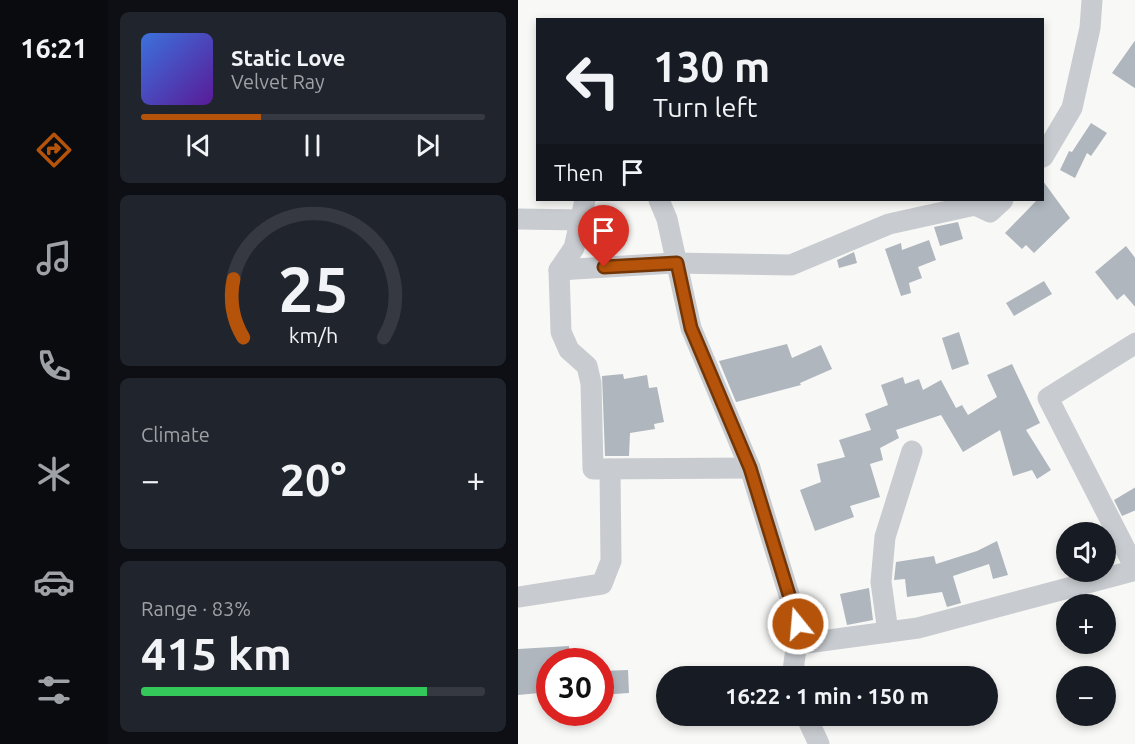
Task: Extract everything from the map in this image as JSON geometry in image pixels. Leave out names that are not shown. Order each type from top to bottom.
[{"type":"street","points":[[1044,155],[1072,108],[1090,28],[1092,0]]},
{"type":"street","points":[[659,201],[667,219],[691,328],[750,468],[798,624],[799,644],[793,666]]},
{"type":"street","points":[[559,270],[677,263],[791,265],[889,224],[975,205],[990,212],[1002,201]]},
{"type":"street","points":[[518,219],[583,210],[574,248],[559,270],[561,332],[569,350],[587,366],[591,383],[593,469],[750,468]]},
{"type":"street","points":[[799,644],[918,628],[1136,570],[1048,398],[1136,343]]},
{"type":"street","points":[[888,632],[881,582],[885,537],[912,451]]},
{"type":"street","points":[[518,597],[602,584],[611,561],[610,470]]},
{"type":"street","points":[[811,726],[819,744]]},
{"type":"building","points":[[1136,39],[1136,89],[1112,73]]},
{"type":"building","points":[[1091,123],[1107,133],[1091,156],[1087,153],[1075,178],[1060,170],[1069,151],[1072,152]]},
{"type":"building","points":[[1044,182],[1070,218],[1034,253],[1026,245],[1022,249],[1005,233],[1036,201],[1044,201]]},
{"type":"building","points":[[958,222],[963,239],[940,246],[934,227]]},
{"type":"building","points":[[929,240],[936,260],[918,267],[922,278],[909,283],[911,293],[901,296],[885,249],[901,243],[902,250]]},
{"type":"building","points":[[1126,246],[1136,259],[1136,308],[1124,294],[1117,300],[1095,272]]},
{"type":"building","points":[[854,252],[857,263],[839,268],[837,260]]},
{"type":"building","points":[[1044,281],[1052,294],[1014,316],[1006,303]]},
{"type":"building","points":[[959,332],[969,364],[952,370],[942,338]]},
{"type":"building","points":[[787,344],[792,358],[821,345],[832,369],[800,383],[801,385],[736,402],[719,361]]},
{"type":"building","points":[[1012,364],[1040,423],[1026,430],[1051,470],[1037,479],[1032,470],[1013,476],[1000,430],[963,452],[941,415],[896,430],[899,438],[880,448],[883,460],[870,464],[880,497],[850,506],[854,517],[815,531],[800,490],[821,482],[817,464],[845,457],[839,440],[871,430],[865,414],[888,405],[881,385],[903,377],[905,384],[919,379],[923,390],[941,380],[956,408],[962,405],[968,415],[997,397],[987,375]]},
{"type":"building","points":[[623,374],[624,379],[647,375],[649,388],[657,387],[664,422],[654,424],[655,429],[630,433],[629,456],[605,456],[602,376]]},
{"type":"building","points":[[1136,487],[1136,510],[1122,516],[1114,500]]},
{"type":"building","points":[[997,541],[1008,575],[993,579],[989,564],[953,576],[961,603],[947,607],[942,592],[907,597],[905,579],[894,580],[896,562],[934,556],[936,564],[977,551]]},
{"type":"building","points":[[869,588],[873,620],[847,625],[840,594]]},
{"type":"building","points":[[569,646],[569,648],[536,648],[536,693],[518,695],[518,649]]},
{"type":"building","points":[[614,670],[628,670],[629,693],[614,694]]},
{"type":"route","points":[[604,267],[677,263],[691,328],[750,468],[798,624]]}]
